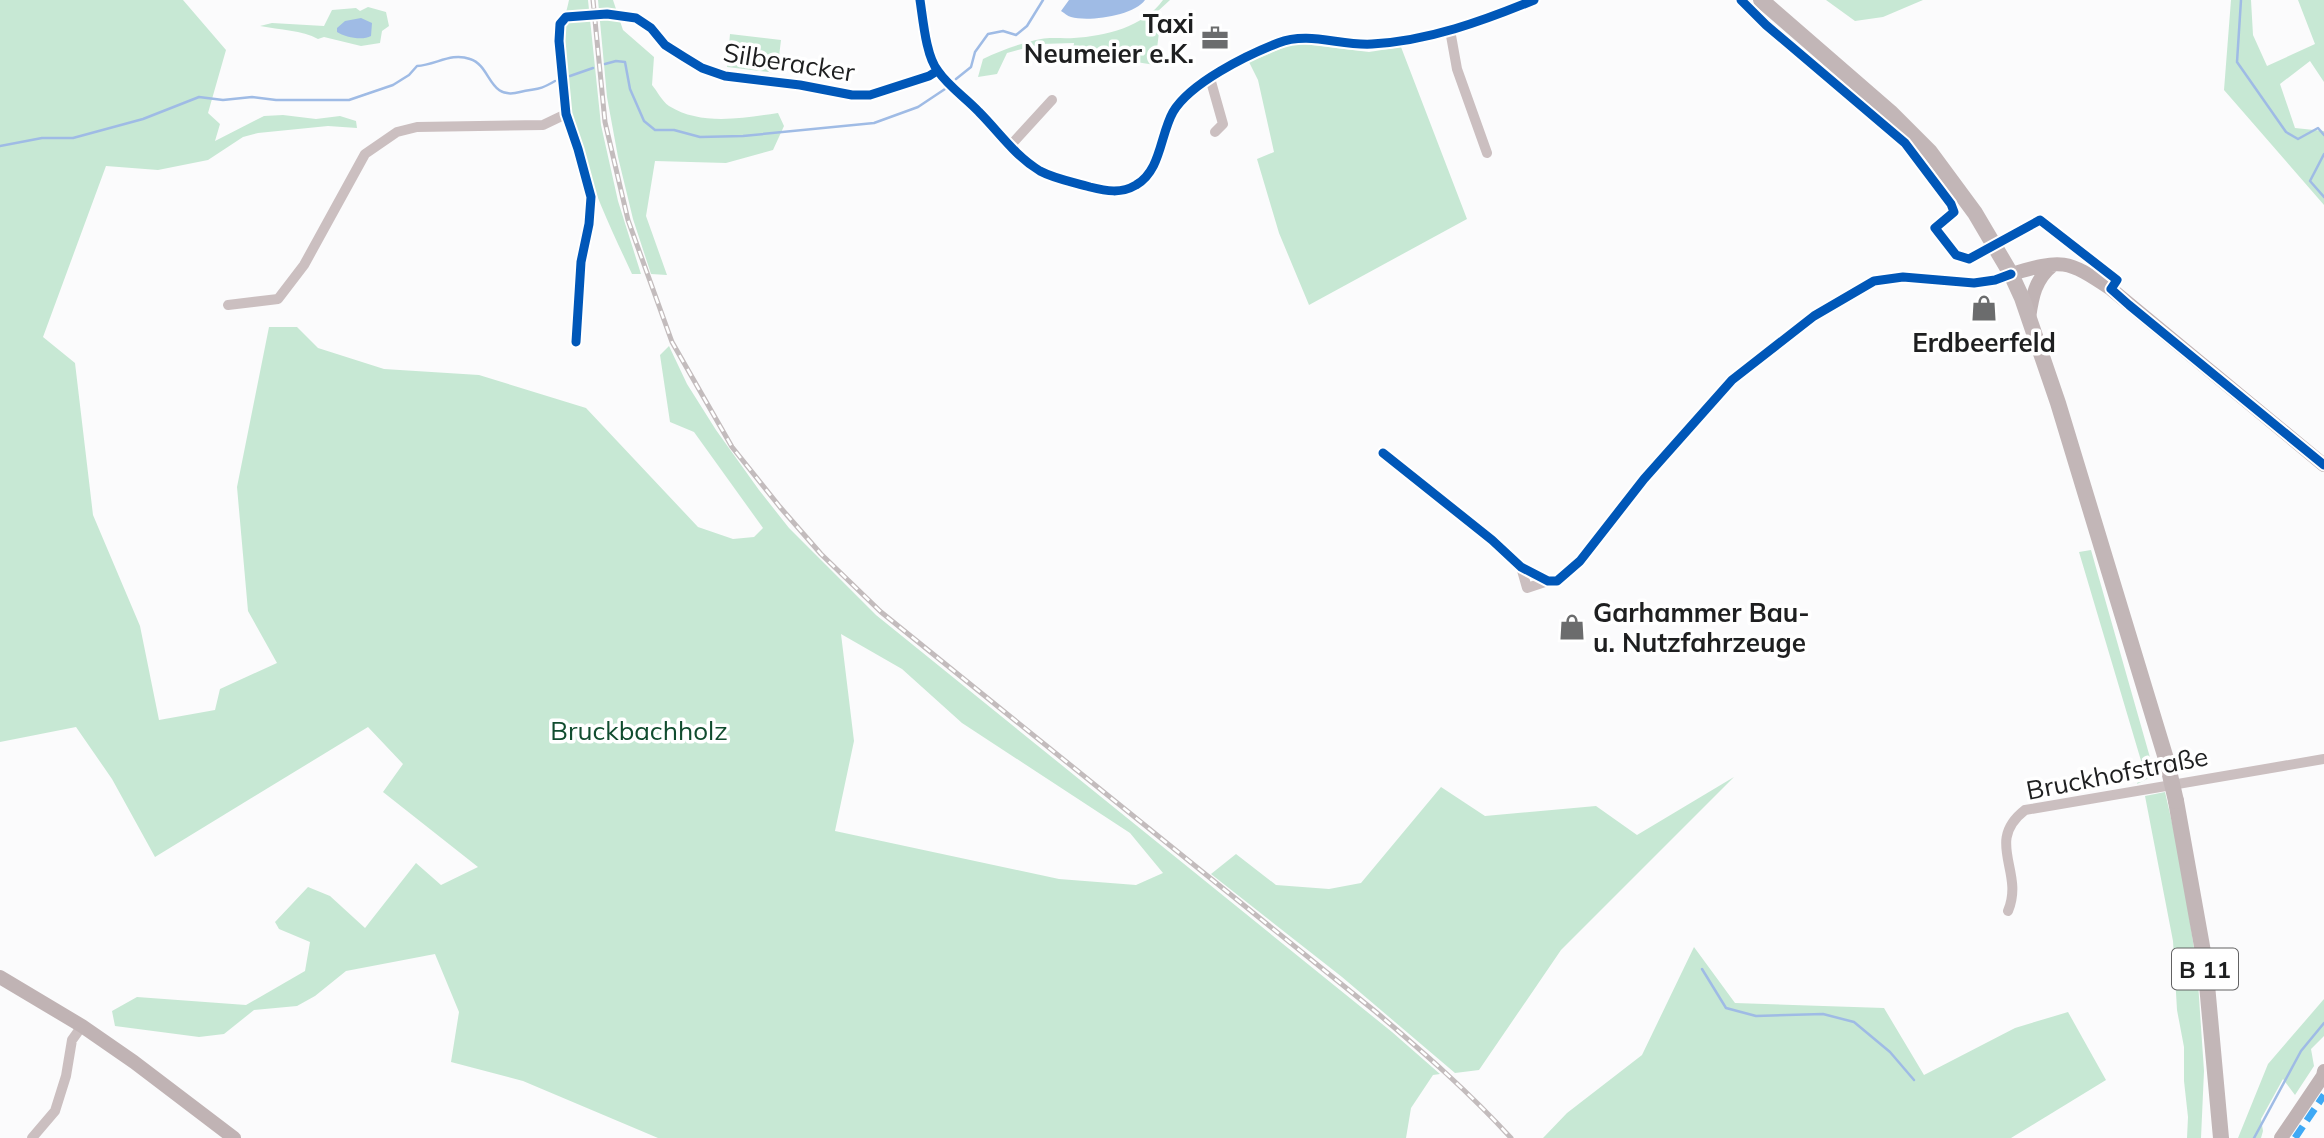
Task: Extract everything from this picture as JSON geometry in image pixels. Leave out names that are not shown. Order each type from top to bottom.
[{"type":"main road","name":"B 11","points":[[1761,0],[1890,112],[1930,152],[1975,213],[2011,274],[2029,318],[2073,452],[2167,762],[2205,963],[2221,1138]]},
{"type":"main road","points":[[2029,318],[2038,280],[2054,264]]},
{"type":"main road","points":[[2011,274],[2054,264],[2067,264],[2083,270],[2111,289],[2324,464]]},
{"type":"main road","points":[[0,977],[82,1026],[234,1138]]},
{"type":"main road","points":[[2281,1138],[2324,1074]]},
{"type":"street","points":[[920,0],[931,55],[937,71],[980,112],[1010,146],[1028,163],[1057,178],[1107,191],[1122,191],[1137,185],[1148,174],[1156,161],[1165,127],[1174,109],[1185,96],[1210,78],[1279,42],[1297,38],[1370,45],[1433,35],[1534,0]]},
{"type":"street","points":[[576,342],[581,262],[591,197],[566,114],[559,41],[560,24],[566,17],[577,15]]},
{"type":"street","name":"Silberacker","points":[[607,15],[636,18],[651,28],[665,45],[702,68],[725,76],[800,85],[852,95],[870,94],[929,76],[937,71]]},
{"type":"street","points":[[1450,30],[1457,69],[1487,153]]},
{"type":"street","points":[[1210,78],[1223,124],[1214,132]]},
{"type":"street","points":[[1010,146],[1052,100]]},
{"type":"street","points":[[228,305],[278,299],[304,265],[365,154],[397,132],[417,127],[543,125],[566,114]]},
{"type":"street","points":[[1521,567],[1528,588],[1548,581],[1557,581],[1580,561],[1644,479],[1732,380],[1814,316],[1874,281],[1903,277],[1974,283],[2011,274]]},
{"type":"street","points":[[1383,453],[1492,540],[1521,567],[1548,581]]},
{"type":"street","name":"Bruckhofstraße","points":[[2008,911],[2012,902],[2013,884],[2005,837],[2013,819],[2025,810],[2324,759]]},
{"type":"street","points":[[32,1138],[55,1111],[66,1076],[72,1040],[82,1026]]},
{"type":"green space","name":"Bruckbachholz","points":[[0,0],[183,0],[226,50],[208,113],[220,124],[215,141],[264,116],[316,119],[340,116],[356,121],[357,128],[328,126],[258,133],[243,137],[208,160],[158,170],[106,166],[43,337],[75,363],[93,515],[140,626],[159,720],[215,710],[220,689],[277,663],[248,611],[237,487],[269,327],[297,327],[318,348],[384,369],[479,375],[586,408],[698,527],[733,539],[754,537],[763,528],[694,432],[670,422],[660,355],[669,346],[687,384],[759,490],[789,528],[876,615],[1392,1032],[1440,1074],[1433,1075],[1411,1108],[1406,1138],[658,1138],[523,1081],[451,1062],[459,1012],[435,954],[346,971],[315,996],[297,1006],[254,1010],[224,1034],[199,1037],[115,1026],[112,1011],[137,997],[246,1005],[305,971],[310,942],[279,929],[275,922],[308,887],[330,896],[365,928],[416,863],[441,885],[478,867],[383,792],[403,764],[368,727],[155,857],[112,779],[76,727],[0,742]],"holes":[[[841,634],[902,669],[962,723],[1130,833],[1163,873],[1136,885],[1059,879],[835,831],[854,741]]]},
{"type":"green space","points":[[569,0],[588,0],[601,125],[618,201],[641,274],[632,274],[619,246],[594,187],[574,126],[563,64],[563,28]]},
{"type":"green space","points":[[598,0],[613,0],[623,30],[654,57],[652,85],[669,106],[695,116],[722,119],[778,113],[784,126],[773,150],[726,163],[655,161],[646,216],[667,275],[651,274],[633,219],[607,97]]},
{"type":"green space","points":[[1163,0],[1170,0],[1157,12],[1160,24],[1155,65],[1073,52],[1074,43],[1041,44],[1007,53],[997,74],[978,77],[983,59],[997,53],[1041,39],[1086,37],[1111,32],[1145,17]]},
{"type":"green space","points":[[1826,0],[1923,0],[1883,17],[1855,21]]},
{"type":"green space","points":[[2231,0],[2251,0],[2253,35],[2267,66],[2315,44],[2298,0],[2324,0],[2324,82],[2310,61],[2280,84],[2295,128],[2324,131],[2324,205],[2224,90]]},
{"type":"green space","points":[[368,7],[386,12],[389,26],[382,31],[380,43],[361,46],[260,26],[272,23],[324,26],[332,10],[356,8],[360,11]]},
{"type":"green space","points":[[730,34],[781,40],[777,73],[727,67]]},
{"type":"green space","points":[[1295,43],[1369,52],[1401,47],[1467,219],[1309,305],[1279,233],[1257,159],[1274,152],[1258,80],[1249,62]]},
{"type":"green space","points":[[2091,550],[2155,775],[2137,784],[2142,764],[2079,552]]},
{"type":"green space","points":[[1734,777],[1561,950],[1479,1070],[1455,1073],[1342,977],[1211,874],[1236,854],[1276,885],[1329,889],[1361,883],[1441,787],[1485,816],[1596,806],[1637,835]]},
{"type":"green space","points":[[2165,792],[2181,862],[2197,968],[2204,1071],[2201,1138],[2187,1138],[2184,1047],[2177,1010],[2173,941],[2145,796]]},
{"type":"green space","points":[[1694,947],[1735,1003],[1884,1008],[1924,1075],[2015,1028],[2068,1012],[2106,1080],[2011,1138],[1543,1138],[1567,1113],[1642,1055]]},
{"type":"green space","points":[[2324,999],[2324,1036],[2311,1049],[2314,1066],[2295,1095],[2283,1079],[2261,1119],[2261,1138],[2238,1138],[2268,1064]]},
{"type":"water","points":[[1069,0],[1145,0],[1139,6],[1121,14],[1088,19],[1071,17],[1061,11]]},
{"type":"water","points":[[361,18],[372,23],[371,36],[354,38],[337,32],[337,28],[345,21]]},
{"type":"waterway","points":[[956,79],[971,67],[975,52],[988,34],[1003,31],[1016,35],[1027,26],[1043,0]]},
{"type":"waterway","points":[[2241,0],[2237,62],[2286,132],[2298,139],[2318,128],[2324,135]]},
{"type":"waterway","points":[[0,146],[42,138],[73,138],[143,119],[199,97],[223,100],[252,97],[276,100],[349,100],[393,85],[417,66],[456,57],[477,63],[502,92],[538,89],[555,81]]},
{"type":"waterway","points":[[605,64],[625,62],[630,89],[644,121],[655,130],[674,130],[700,137],[743,136],[874,123],[918,107],[948,87]]},
{"type":"waterway","points":[[570,76],[593,68]]},
{"type":"waterway","points":[[2324,154],[2310,181],[2324,197]]},
{"type":"waterway","points":[[1702,969],[1726,1008],[1756,1016],[1823,1014],[1854,1022],[1890,1052],[1914,1080]]},
{"type":"waterway","points":[[2254,1138],[2301,1051],[2324,1023]]},
{"type":"tunnel","points":[[577,15],[607,14]]},
{"type":"railway","points":[[593,0],[605,122],[628,220],[672,342],[732,447],[780,507],[821,554],[881,612],[1376,1012],[1462,1088],[1511,1138]]},
{"type":"marked path","points":[[2295,1138],[2324,1095]]},
{"type":"cycle path","points":[[920,0],[934,65],[942,77],[1015,151],[1046,174],[1113,191],[1125,190],[1144,179],[1155,162],[1169,121],[1181,101],[1220,71],[1265,48],[1301,38],[1360,44],[1414,39],[1475,22],[1534,0]]},
{"type":"cycle path","points":[[1741,0],[1766,25],[1905,143],[1951,204],[1954,212],[1935,228],[1956,255],[1969,259],[2040,220],[2117,280],[2111,289],[2129,305],[2324,465]]},
{"type":"cycle path","points":[[576,342],[581,262],[589,224],[591,197],[566,114],[559,41],[560,24],[566,17],[607,14],[636,18],[651,28],[665,45],[702,68],[725,76],[800,85],[852,95],[870,95],[937,71]]},
{"type":"cycle path","points":[[1383,453],[1492,540],[1521,567],[1548,581],[1557,581],[1580,561],[1644,479],[1732,380],[1814,316],[1874,281],[1903,277],[1974,283],[2011,274]]},
{"type":"place","name":"Taxi Neumeier e.K.","points":[[1215,38]]},
{"type":"place","name":"Erdbeerfeld","points":[[1984,308]]},
{"type":"place","name":"Garhammer Bau- u. Nutzfahrzeuge","points":[[1572,627]]}]
